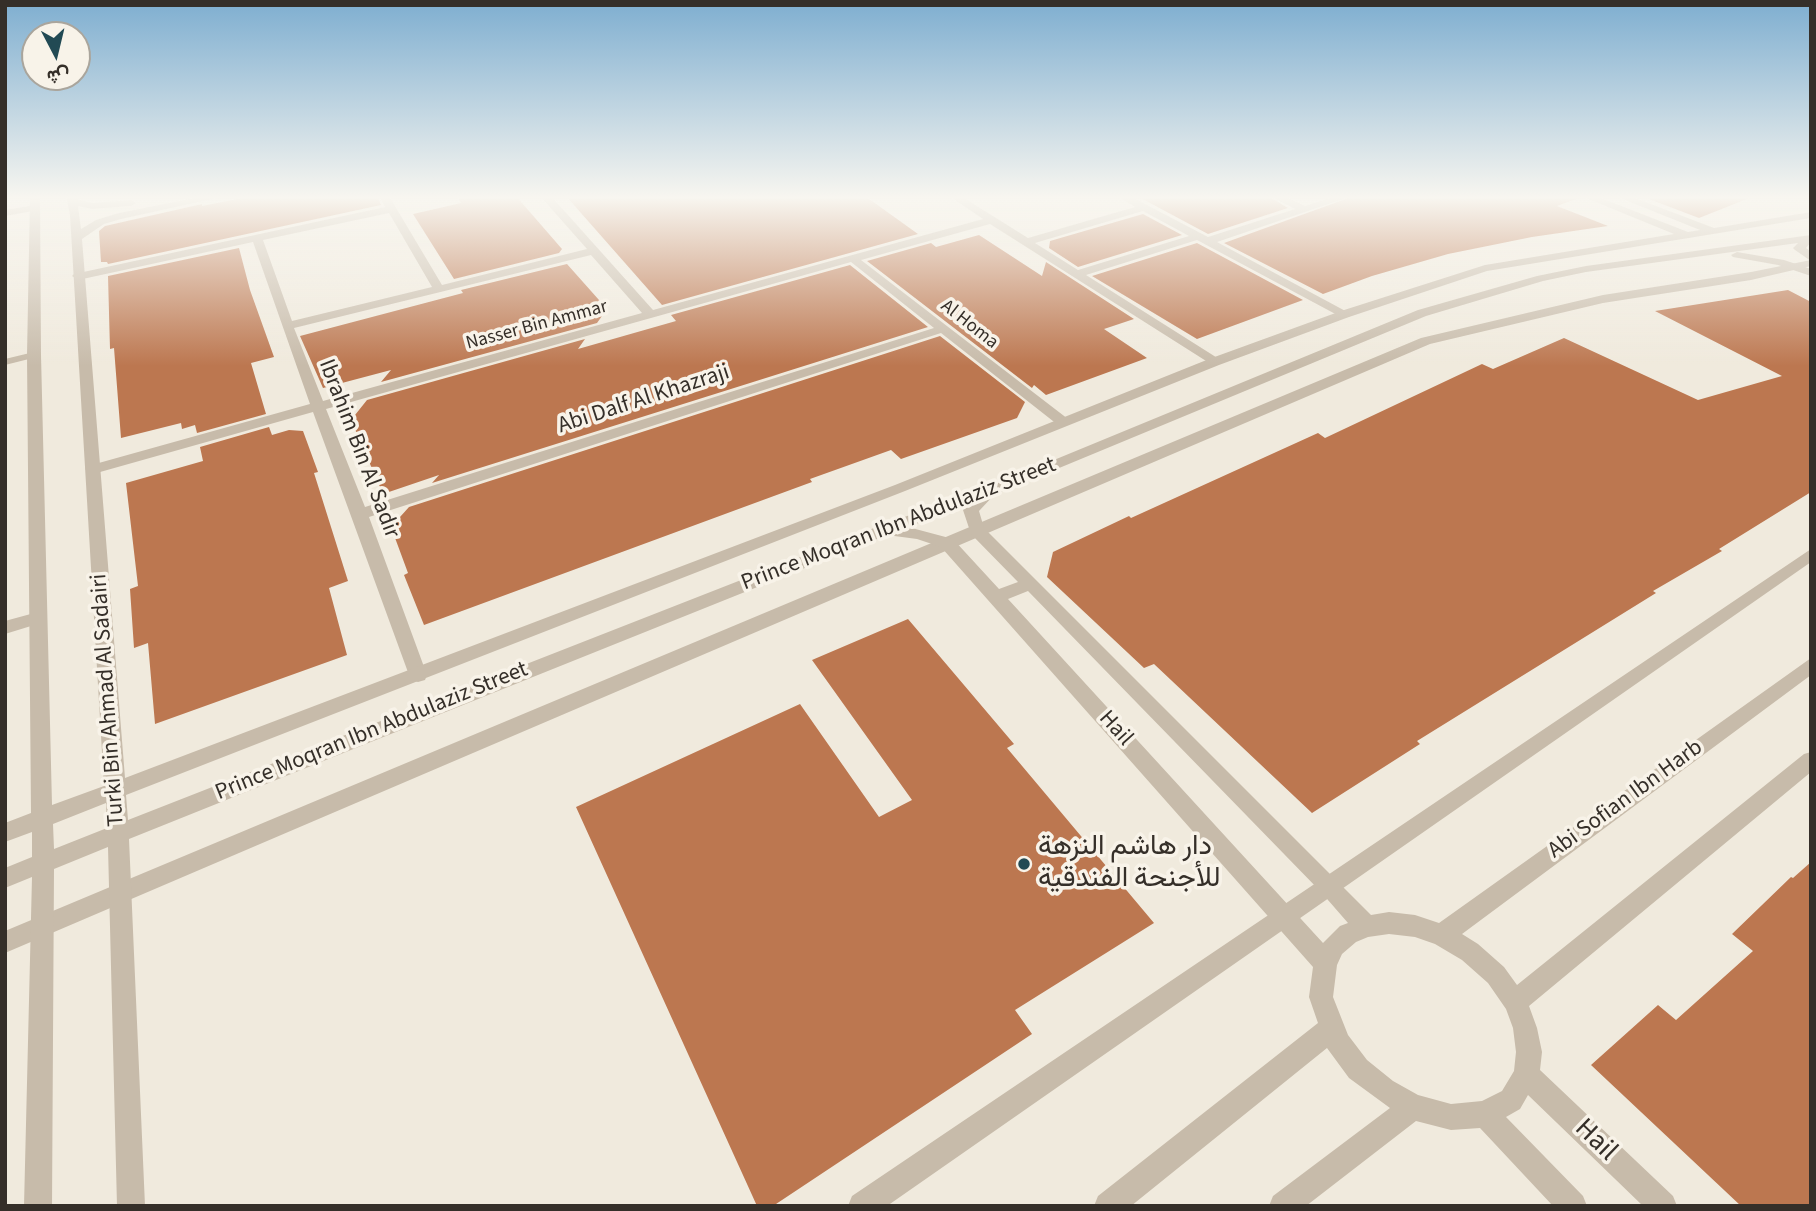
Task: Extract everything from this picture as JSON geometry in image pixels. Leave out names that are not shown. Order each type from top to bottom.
[{"type":"street","points":[[35,253],[44,925],[38,1206]]},
{"type":"street","name":"Turki Bin Ahmad Al Sadairi","points":[[77,253],[118,832],[131,1206]]},
{"type":"street","points":[[78,276],[192,253]]},
{"type":"street","name":"Ibrahim Bin Al Sadir","points":[[262,253],[418,675]]},
{"type":"street","points":[[417,253],[438,288]]},
{"type":"street","points":[[287,326],[587,253]]},
{"type":"street","points":[[594,253],[651,315]]},
{"type":"street","name":"Nasser Bin Ammar","points":[[93,469],[872,253]]},
{"type":"street","points":[[1043,253],[1214,362]]},
{"type":"street","points":[[1077,274],[1154,253]]},
{"type":"street","points":[[1229,253],[1345,314]]},
{"type":"street","points":[[1568,253],[1594,268]]},
{"type":"street","name":"Prince Moqran Ibn Abdulaziz Street","points":[[5,833],[418,675],[1214,362],[1345,314],[1485,268],[1571,253]]},
{"type":"street","name":"Prince Moqran Ibn Abdulaziz Street","points":[[5,878],[885,530],[991,491],[1422,313],[1541,278],[1594,268],[1716,253]]},
{"type":"street","points":[[1723,253],[1780,262],[1805,262]]},
{"type":"street","name":"Al Homa","points":[[852,258],[1063,422]]},
{"type":"street","points":[[1805,262],[1811,273]]},
{"type":"street","points":[[5,942],[1426,341],[1603,299],[1805,262]]},
{"type":"street","name":"Abi Dalf Al Khazraji","points":[[360,514],[942,329]]},
{"type":"street","points":[[977,530],[971,510],[991,491]]},
{"type":"street","points":[[885,530],[919,534],[947,543]]},
{"type":"street","name":"Hail","points":[[977,530],[1329,885],[1366,926]]},
{"type":"street","name":"Hail","points":[[947,543],[1325,963]]},
{"type":"street","points":[[862,1206],[1811,554]]},
{"type":"street","points":[[996,597],[1030,584]]},
{"type":"street","points":[[5,628],[38,618]]},
{"type":"street","name":"Abi Sofian Ibn Harb","points":[[1441,935],[1811,665]]},
{"type":"street","points":[[1515,1002],[1811,760]]},
{"type":"street","points":[[1389,923],[1415,926],[1441,935],[1470,952],[1496,975],[1515,1002],[1525,1027],[1529,1052],[1526,1075],[1511,1100],[1485,1114],[1451,1117],[1413,1107],[1384,1090],[1358,1069],[1331,1029],[1321,997],[1325,963],[1334,946],[1348,934],[1366,926],[1389,923]]},
{"type":"street","points":[[1108,1206],[1331,1029]]},
{"type":"street","name":"Hail","points":[[1526,1075],[1663,1206]]},
{"type":"street","points":[[1283,1206],[1413,1107]]},
{"type":"street","points":[[1485,1114],[1573,1206]]},
{"type":"lane","points":[[5,362],[34,355]]},
{"type":"building","points":[[100,253],[161,253],[108,264],[101,262]]},
{"type":"building","points":[[218,253],[240,253],[250,290],[274,357],[251,363],[266,414],[197,433],[195,425],[182,429],[181,423],[121,438],[114,348],[110,349],[108,276]]},
{"type":"building","points":[[437,253],[559,253],[559,253],[454,279]]},
{"type":"building","points":[[616,253],[851,253],[662,305]]},
{"type":"building","points":[[897,253],[1006,253],[1042,276],[1046,262],[1134,319],[1104,329],[1147,358],[1046,395],[1034,385],[1032,388],[867,261]]},
{"type":"building","points":[[1056,253],[1125,253],[1078,267]]},
{"type":"building","points":[[1167,253],[1215,253],[1303,300],[1197,339],[1092,276]]},
{"type":"building","points":[[1242,253],[1455,253],[1372,276],[1323,294]]},
{"type":"building","points":[[567,264],[607,309],[597,323],[381,382],[391,370],[323,388],[300,336],[463,293],[461,290]]},
{"type":"building","points":[[850,265],[928,327],[432,483],[439,475],[383,494],[351,420],[367,400],[585,339],[578,349],[676,321],[671,315]]},
{"type":"building","points":[[1788,290],[1811,302],[1811,492],[1719,549],[1722,551],[1653,591],[1656,593],[1417,741],[1420,744],[1312,813],[1154,664],[1144,668],[1047,577],[1053,552],[1129,516],[1131,518],[1318,433],[1325,438],[1482,364],[1493,369],[1564,338],[1698,400],[1782,376],[1655,311]]},
{"type":"building","points":[[940,336],[1025,402],[1017,418],[901,459],[891,450],[810,479],[812,482],[424,625],[404,575],[408,573],[391,527],[409,507]]},
{"type":"building","points":[[269,427],[272,435],[289,430],[303,431],[318,472],[314,473],[348,581],[329,588],[347,655],[155,724],[148,643],[134,648],[130,589],[138,586],[126,483],[203,461],[200,447]]},
{"type":"building","points":[[908,619],[1014,744],[1007,748],[1154,923],[1015,1010],[1032,1034],[773,1206],[757,1206],[576,807],[800,704],[879,817],[912,800],[812,660]]},
{"type":"building","points":[[1811,862],[1811,1206],[1741,1206],[1591,1065],[1658,1005],[1676,1020],[1753,951],[1732,934],[1791,877]]},
{"type":"place","name":"دار هاشم النزهة للأجنحة الفندقية","points":[[1024,864]]}]
